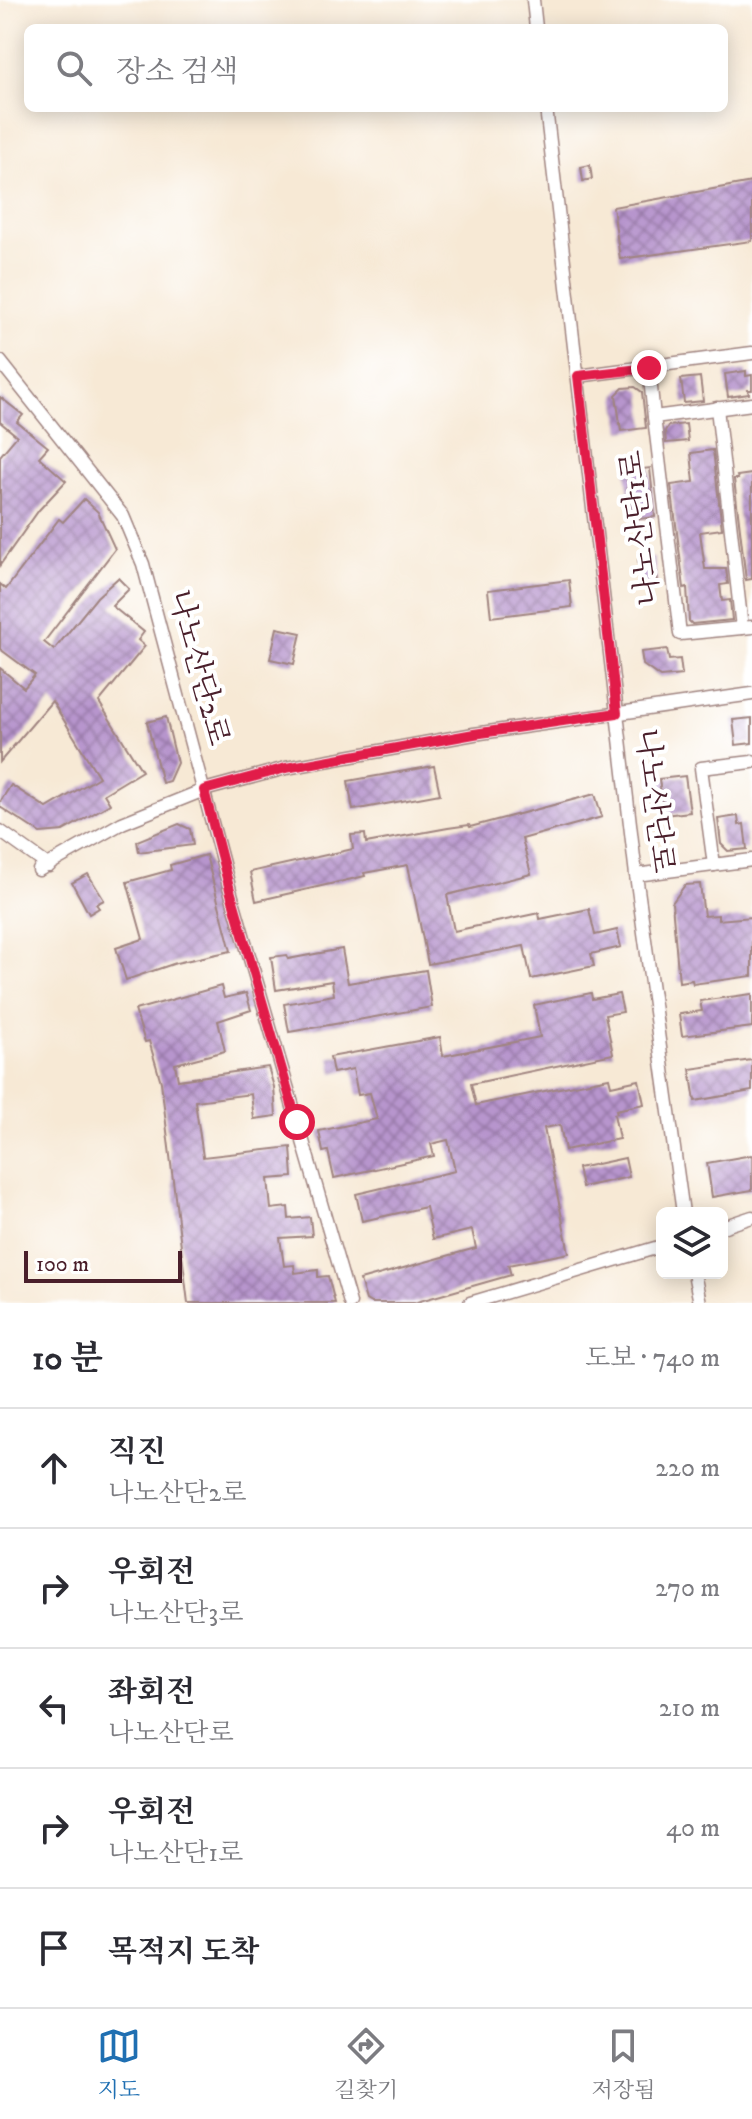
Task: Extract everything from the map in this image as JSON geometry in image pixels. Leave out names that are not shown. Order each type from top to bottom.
[{"type":"street","points":[[533,0],[536,24]]},
{"type":"street","name":"나노산단로","points":[[546,112],[636,875],[682,1207]]},
{"type":"street","points":[[578,376],[752,353]]},
{"type":"street","name":"나노산단2로","points":[[0,361],[123,516],[143,564],[230,890],[350,1303]]},
{"type":"street","points":[[649,368],[654,417]]},
{"type":"street","name":"나노산단1로","points":[[717,408],[747,628],[680,634],[654,417],[717,408],[752,404]]},
{"type":"street","points":[[0,831],[44,868],[122,823],[204,790],[286,768],[474,734],[752,694]]},
{"type":"street","points":[[714,865],[701,768],[752,762]]},
{"type":"street","points":[[636,875],[752,860]]},
{"type":"street","points":[[728,1225],[752,1217]]},
{"type":"street","points":[[470,1303],[656,1248]]},
{"type":"street","points":[[695,1279],[700,1303]]},
{"type":"building","points":[[590,165],[592,179],[583,181],[581,167]]},
{"type":"building","points":[[752,182],[752,241],[620,259],[613,207]]},
{"type":"building","points":[[746,371],[746,376],[752,375],[752,390],[748,390],[749,394],[728,397],[725,374]]},
{"type":"building","points":[[700,377],[703,401],[684,403],[681,379]]},
{"type":"building","points":[[635,387],[642,392],[646,428],[621,431],[616,395],[623,388]]},
{"type":"building","points":[[0,397],[23,415],[17,422],[48,447],[39,457],[66,481],[39,510],[0,565],[0,456],[17,436],[0,422]]},
{"type":"building","points":[[686,424],[688,441],[666,443],[668,426]]},
{"type":"building","points":[[713,450],[722,529],[700,532],[705,569],[726,569],[728,584],[720,585],[722,601],[730,600],[732,620],[692,624],[689,621],[687,587],[684,588],[671,485],[694,482],[691,453]]},
{"type":"building","points":[[650,468],[655,517],[632,520],[626,471]]},
{"type":"building","points":[[752,474],[752,579],[746,580],[734,479]]},
{"type":"building","points":[[84,499],[98,512],[115,549],[44,642],[54,650],[97,597],[118,578],[129,589],[112,606],[144,632],[138,640],[145,646],[99,702],[142,771],[104,794],[110,804],[63,831],[40,833],[0,807],[11,785],[47,808],[99,777],[52,701],[0,762],[0,668],[24,688],[35,675],[0,649],[0,584],[6,589],[59,519],[63,522]]},
{"type":"building","points":[[654,558],[657,582],[641,584],[638,560]]},
{"type":"building","points":[[569,580],[572,607],[491,617],[488,590]]},
{"type":"building","points":[[277,628],[301,633],[294,664],[270,659]]},
{"type":"building","points":[[667,649],[669,660],[680,659],[682,675],[660,677],[643,665],[641,652]]},
{"type":"building","points":[[166,717],[177,763],[169,781],[162,783],[147,722]]},
{"type":"building","points":[[752,718],[752,743],[736,745],[733,720]]},
{"type":"building","points":[[434,766],[440,794],[353,810],[348,781]]},
{"type":"building","points":[[685,776],[690,812],[664,815],[659,779]]},
{"type":"building","points":[[595,794],[602,817],[522,839],[531,874],[447,895],[454,931],[539,913],[540,919],[589,909],[595,935],[617,930],[621,947],[591,954],[594,966],[531,979],[524,946],[428,964],[408,865],[256,901],[250,872],[353,849],[351,835],[365,834],[366,843],[470,827]]},
{"type":"building","points":[[738,816],[739,825],[744,824],[747,849],[728,851],[721,844],[718,819]]},
{"type":"building","points":[[179,824],[190,829],[193,845],[139,852],[137,841]]},
{"type":"building","points":[[206,855],[231,951],[176,963],[126,980],[116,948],[143,939],[127,882],[171,870],[170,865]]},
{"type":"building","points":[[88,874],[104,900],[96,904],[99,908],[89,914],[72,883]]},
{"type":"building","points":[[700,884],[704,916],[718,915],[718,920],[752,917],[752,976],[693,984],[692,980],[679,982],[672,903],[685,885]]},
{"type":"building","points":[[342,949],[348,983],[426,970],[432,1007],[289,1032],[284,1004],[334,995],[332,981],[276,990],[271,957],[287,955],[288,959]]},
{"type":"building","points":[[221,986],[224,998],[246,993],[251,1010],[218,1021],[225,1051],[175,1064],[178,1080],[268,1067],[274,1087],[276,1116],[254,1119],[251,1094],[195,1101],[203,1157],[291,1147],[293,1177],[268,1179],[271,1209],[288,1207],[289,1219],[310,1217],[312,1236],[280,1238],[284,1266],[294,1265],[295,1273],[318,1270],[318,1277],[328,1276],[335,1303],[188,1303],[161,1082],[149,1041],[145,1042],[135,1010]]},
{"type":"building","points":[[591,993],[592,999],[619,994],[623,1012],[605,1015],[613,1054],[471,1084],[476,1105],[609,1078],[611,1086],[639,1080],[644,1104],[616,1110],[614,1114],[619,1139],[565,1150],[560,1125],[544,1128],[569,1253],[508,1265],[511,1275],[413,1303],[371,1303],[366,1300],[360,1280],[476,1248],[472,1230],[433,1239],[426,1207],[362,1221],[356,1194],[455,1171],[448,1140],[431,1144],[434,1156],[334,1178],[328,1151],[323,1152],[319,1131],[377,1119],[370,1093],[358,1095],[353,1069],[333,1073],[330,1057],[440,1037],[443,1056],[540,1037],[534,1005]]},
{"type":"building","points":[[752,994],[752,1027],[682,1036],[679,1014],[702,1011],[700,1001]]},
{"type":"building","points":[[752,1060],[752,1091],[695,1101],[690,1069]]},
{"type":"building","points":[[752,1155],[752,1190],[712,1197],[707,1163]]},
{"type":"building","points":[[625,1158],[629,1177],[582,1187],[578,1168]]},
{"type":"route","points":[[297,1122],[204,790],[286,768],[474,734],[617,713],[578,376],[649,368]]}]
